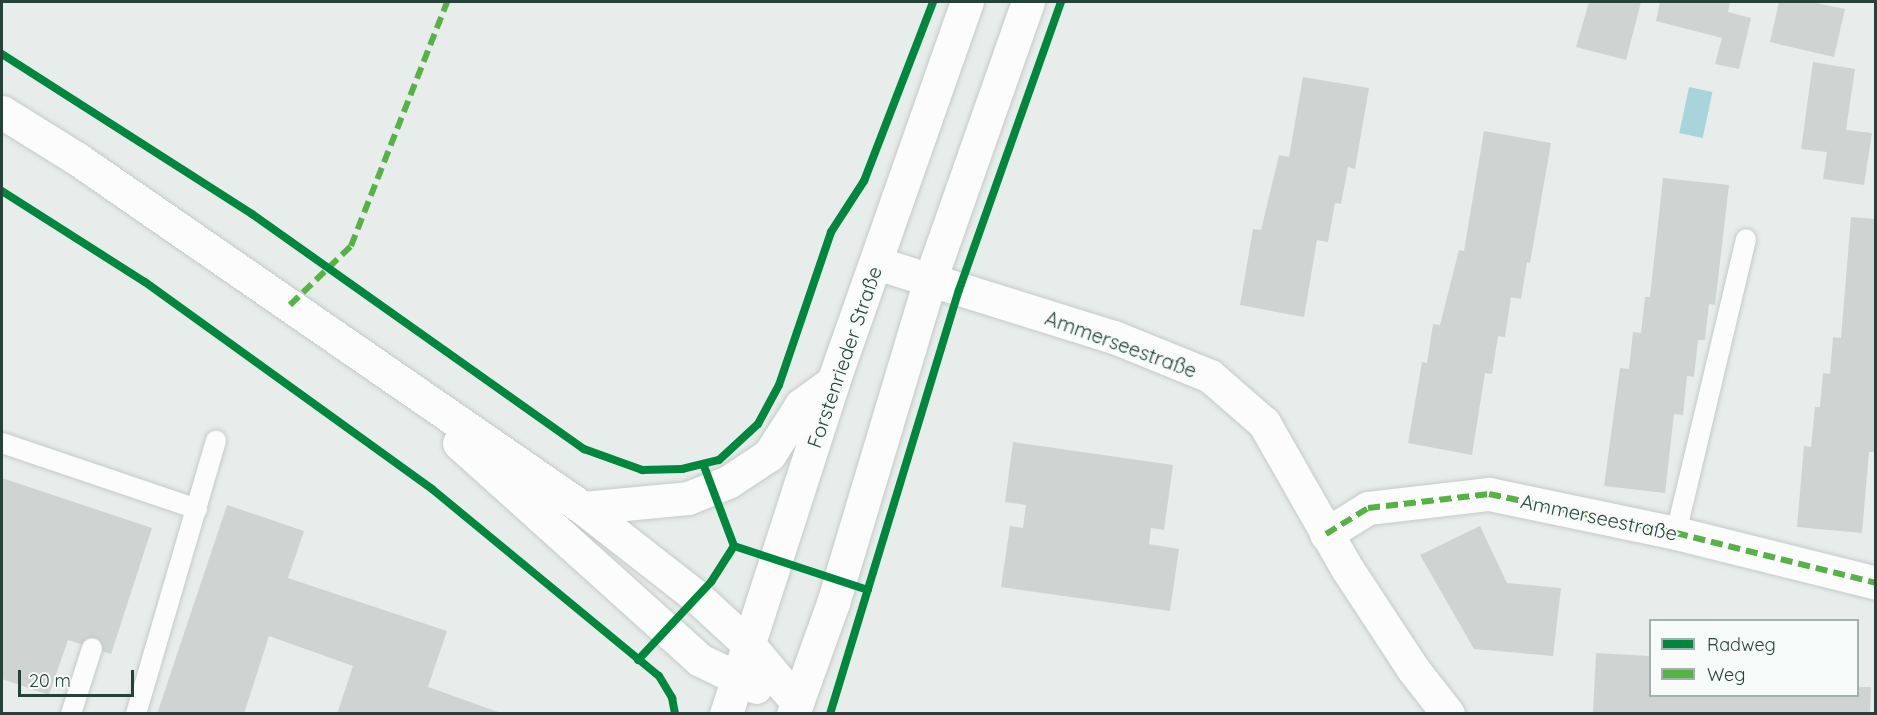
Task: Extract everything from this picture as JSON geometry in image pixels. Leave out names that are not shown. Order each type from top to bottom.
[{"type":"street","name":"Forstenrieder Straße","points":[[726,714],[833,382],[966,2]]},
{"type":"street","points":[[795,708],[833,603],[930,280],[1028,2]]},
{"type":"street","points":[[2,112],[362,354],[583,508],[697,597],[749,645],[795,708]]},
{"type":"street","name":"Ammerseestraße","points":[[876,263],[1114,338],[1210,375],[1264,423],[1326,534],[1413,669],[1448,714]]},
{"type":"street","points":[[362,354],[652,619],[700,660],[737,681],[795,708]]},
{"type":"street","points":[[583,508],[688,498],[728,482],[769,455],[801,405],[833,382]]},
{"type":"street","name":"Ammerseestraße","points":[[1326,534],[1368,508],[1490,494],[1676,533],[1875,583]]},
{"type":"lane","points":[[1676,533],[1746,239]]},
{"type":"lane","points":[[136,714],[216,440]]},
{"type":"lane","points":[[2,443],[197,508]]},
{"type":"lane","points":[[71,714],[92,648]]},
{"type":"water","points":[[1689,87],[1712,92],[1703,138],[1679,133]]},
{"type":"building","points":[[1589,2],[1641,2],[1626,60],[1576,47]]},
{"type":"building","points":[[1660,2],[1730,2],[1728,12],[1751,18],[1739,69],[1715,64],[1722,38],[1656,21]]},
{"type":"building","points":[[1779,2],[1811,2],[1845,9],[1834,57],[1770,42]]},
{"type":"building","points":[[1813,62],[1855,69],[1846,130],[1872,133],[1864,185],[1823,179],[1827,152],[1801,149]]},
{"type":"building","points":[[1303,77],[1369,88],[1355,169],[1348,167],[1341,204],[1335,203],[1328,242],[1317,240],[1304,317],[1240,305],[1253,229],[1261,230],[1279,155],[1289,157]]},
{"type":"building","points":[[1484,131],[1551,143],[1530,263],[1527,262],[1521,299],[1511,297],[1505,337],[1498,336],[1492,374],[1485,373],[1472,455],[1408,443],[1422,362],[1427,363],[1433,324],[1440,325],[1459,250],[1464,251]]},
{"type":"building","points":[[1663,178],[1729,185],[1715,305],[1709,304],[1705,340],[1698,340],[1694,377],[1687,376],[1683,415],[1674,414],[1665,493],[1604,486],[1620,368],[1629,369],[1633,332],[1641,333],[1645,297],[1650,297]]},
{"type":"building","points":[[1851,217],[1875,219],[1875,435],[1874,452],[1869,452],[1862,533],[1797,527],[1804,446],[1811,447],[1815,407],[1820,407],[1823,373],[1830,374],[1833,337],[1841,338]]},
{"type":"building","points":[[1013,442],[1173,465],[1164,530],[1151,528],[1149,544],[1179,549],[1170,611],[1001,587],[1010,526],[1023,528],[1026,505],[1005,502]]},
{"type":"building","points":[[2,478],[152,528],[111,654],[68,640],[49,695],[2,679]]},
{"type":"building","points":[[227,505],[304,531],[288,578],[447,631],[428,687],[504,714],[337,714],[353,666],[269,636],[244,714],[157,714]]},
{"type":"building","points":[[1480,526],[1507,583],[1561,588],[1553,656],[1474,649],[1420,555]]},
{"type":"building","points":[[1596,653],[1649,656],[1649,697],[1859,697],[1859,687],[1871,687],[1870,714],[1593,714]]},
{"type":"marked path","points":[[290,305],[351,246],[447,2]]},
{"type":"marked path","points":[[1326,534],[1368,508],[1489,494],[1676,533],[1876,583]]},
{"type":"cycle path","points":[[2,54],[252,214],[584,449],[642,470],[682,469],[719,460],[758,424],[779,385],[831,232],[864,181],[933,2]]},
{"type":"cycle path","points":[[830,714],[959,290],[1061,2]]},
{"type":"cycle path","points":[[2,191],[145,282],[432,489],[659,676],[672,698],[675,714]]},
{"type":"cycle path","points":[[638,660],[711,582],[734,546],[704,466]]},
{"type":"cycle path","points":[[734,546],[868,590]]}]
